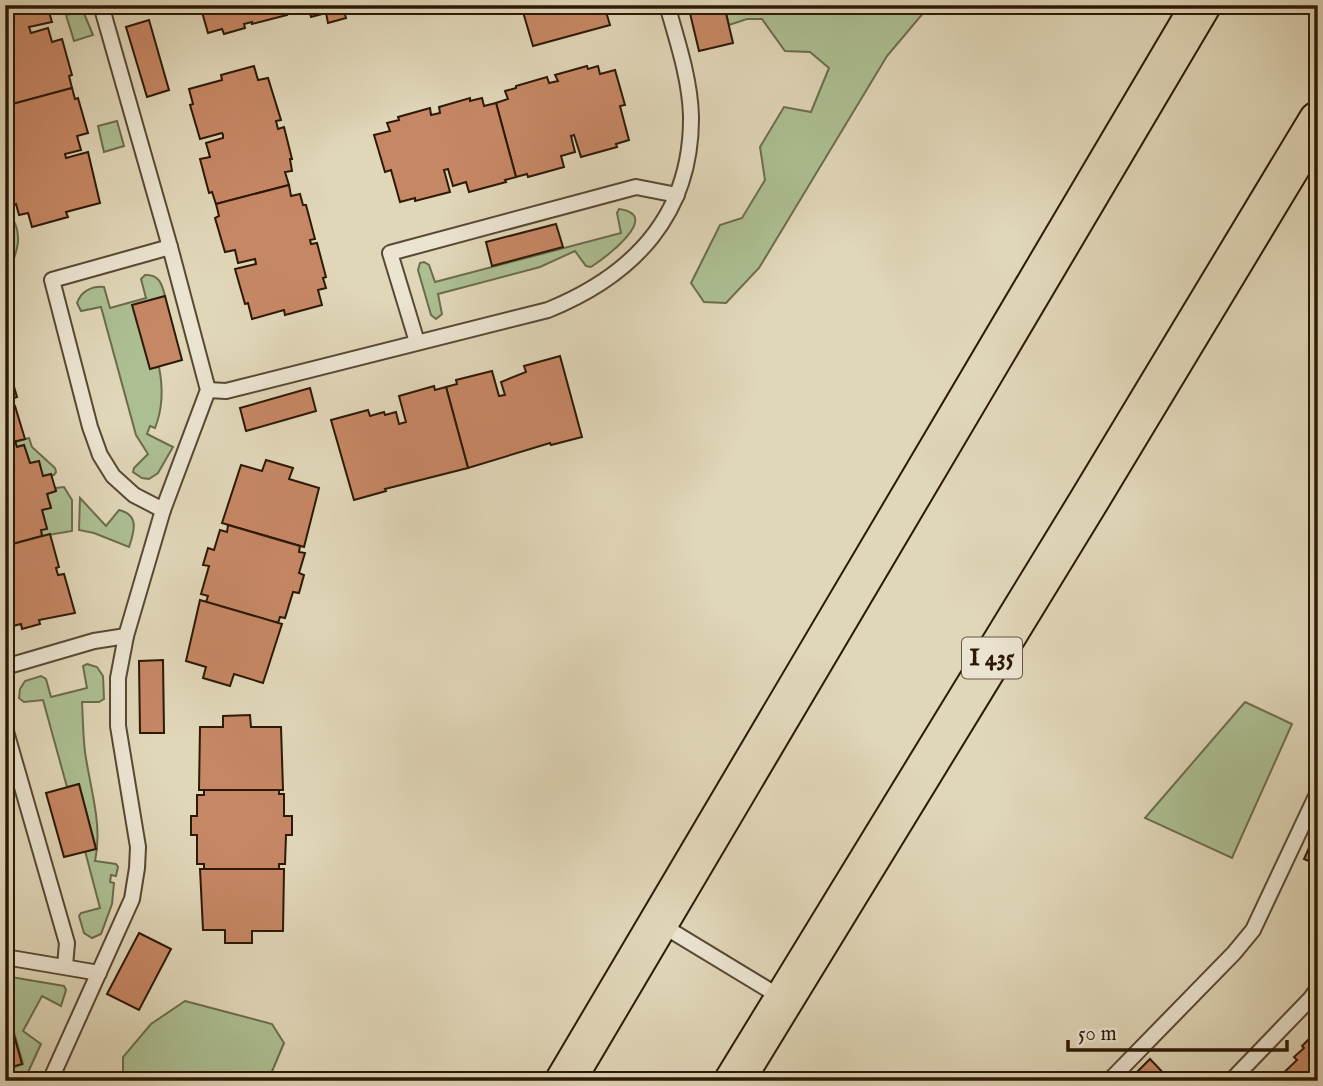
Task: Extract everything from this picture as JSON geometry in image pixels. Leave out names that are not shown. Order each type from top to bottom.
[{"type":"highway","points":[[565,1081],[1201,5]]},
{"type":"highway","name":"I 435","points":[[733,1081],[1318,121]]},
{"type":"lane","points":[[50,1081],[132,899],[138,847],[118,726],[118,678],[126,636],[163,510],[208,390],[101,5]]},
{"type":"lane","points":[[208,390],[226,391],[548,310],[578,297],[612,276],[642,251],[662,226],[677,195],[685,171],[691,115],[688,90],[667,5]]},
{"type":"lane","points":[[417,342],[390,253],[636,187],[677,195]]},
{"type":"lane","points":[[163,510],[134,495],[113,475],[100,455],[90,427],[52,280],[170,247]]},
{"type":"lane","points":[[5,667],[94,641],[126,636]]},
{"type":"lane","points":[[5,728],[67,943],[65,966]]},
{"type":"lane","points":[[1109,1081],[1234,953],[1253,930],[1318,792]]},
{"type":"lane","points":[[659,923],[782,998]]},
{"type":"lane","points":[[5,957],[99,974]]},
{"type":"lane","points":[[1231,1081],[1318,988]]},
{"type":"green space","points":[[724,5],[930,5],[887,56],[759,268],[726,303],[704,302],[691,283],[720,225],[742,218],[765,180],[760,147],[784,107],[811,112],[829,68],[810,52],[785,51],[762,19],[747,19],[729,25]]},
{"type":"green space","points":[[83,11],[93,35],[74,41],[66,15]]},
{"type":"green space","points":[[117,121],[124,146],[104,152],[98,126]]},
{"type":"green space","points":[[619,209],[631,213],[635,219],[633,228],[617,247],[591,267],[586,266],[575,251],[540,267],[438,294],[442,314],[436,319],[431,315],[418,270],[420,263],[429,265],[435,282],[621,233],[617,213]]},
{"type":"green space","points":[[5,210],[16,226],[18,244],[5,280]]},
{"type":"green space","points":[[145,275],[157,278],[165,296],[133,305],[150,368],[159,367],[161,382],[162,398],[158,420],[155,428],[150,426],[147,434],[173,447],[158,473],[149,479],[133,472],[148,454],[136,435],[101,307],[81,311],[77,303],[84,292],[100,287],[104,287],[110,308],[146,298],[141,279]]},
{"type":"green space","points":[[29,438],[32,447],[55,468],[54,475],[43,476],[30,463],[24,445],[17,447],[15,442]]},
{"type":"green space","points":[[64,487],[72,500],[72,531],[42,536],[41,530],[47,528],[42,510],[51,507],[47,494],[56,491],[56,488]]},
{"type":"green space","points":[[80,498],[106,526],[119,510],[130,516],[134,530],[129,547],[79,530]]},
{"type":"green space","points":[[87,664],[97,667],[103,676],[104,699],[99,702],[82,702],[85,752],[97,820],[98,834],[95,861],[116,864],[118,867],[116,876],[111,875],[110,882],[114,883],[112,904],[101,934],[92,938],[84,933],[79,916],[100,908],[85,851],[96,848],[79,784],[67,787],[43,700],[24,702],[19,698],[25,681],[41,676],[46,679],[51,697],[87,688],[83,666]]},
{"type":"green space","points":[[1245,702],[1292,724],[1232,858],[1145,818]]},
{"type":"green space","points":[[5,976],[64,986],[66,990],[61,1006],[42,996],[23,1031],[41,1044],[24,1081],[5,1081],[5,1070],[23,1064],[5,1001]]},
{"type":"green space","points":[[185,1001],[272,1024],[284,1043],[268,1081],[123,1081],[123,1057],[151,1024]]},
{"type":"building","points":[[5,5],[47,5],[52,22],[29,27],[31,33],[48,28],[52,42],[62,39],[72,75],[69,76],[72,88],[5,106]]},
{"type":"building","points":[[200,5],[289,6],[285,8],[287,15],[244,24],[245,28],[224,34],[222,29],[208,33]]},
{"type":"building","points":[[289,5],[353,5],[343,8],[346,18],[328,23],[326,13],[311,17],[309,8],[291,13]]},
{"type":"building","points":[[527,5],[604,5],[610,25],[533,46],[523,12],[529,10]]},
{"type":"building","points":[[688,5],[724,5],[733,43],[699,51]]},
{"type":"building","points":[[149,20],[169,90],[147,97],[126,27]]},
{"type":"building","points":[[254,66],[258,80],[268,78],[281,120],[276,121],[278,129],[284,127],[292,159],[292,171],[285,172],[289,185],[216,204],[212,192],[209,193],[200,159],[210,157],[206,143],[223,138],[223,135],[222,133],[200,139],[190,105],[193,104],[189,89],[222,80],[221,75]]},
{"type":"building","points":[[587,66],[588,69],[598,66],[600,74],[615,70],[625,105],[620,106],[629,140],[616,144],[617,147],[581,157],[574,135],[571,136],[575,152],[561,156],[564,167],[528,177],[527,174],[516,177],[496,103],[508,99],[505,91],[516,86],[547,77],[549,83],[558,81],[555,75]]},
{"type":"building","points":[[72,88],[75,99],[78,98],[88,133],[77,136],[81,150],[65,154],[66,158],[88,152],[100,203],[66,212],[68,217],[32,227],[28,213],[19,215],[5,175],[5,172],[11,171],[8,163],[5,164],[5,106]]},
{"type":"building","points":[[470,98],[470,101],[482,98],[484,106],[496,103],[516,177],[469,192],[466,182],[453,186],[448,169],[444,170],[450,192],[400,202],[391,170],[385,172],[374,135],[390,131],[387,123],[399,120],[398,117],[430,108],[431,115],[440,113],[439,107]]},
{"type":"building","points":[[289,185],[291,196],[300,194],[303,205],[306,205],[315,239],[310,240],[311,244],[317,243],[326,277],[323,278],[326,288],[318,290],[322,305],[285,315],[284,310],[252,319],[235,269],[256,264],[255,259],[238,263],[235,250],[225,252],[215,218],[219,216],[216,204]]},
{"type":"building","points":[[556,224],[563,247],[492,266],[486,242]]},
{"type":"building","points":[[165,296],[182,360],[150,369],[132,305]]},
{"type":"building","points":[[560,356],[582,437],[551,445],[550,443],[468,468],[446,387],[457,384],[456,380],[492,371],[499,396],[505,395],[501,382],[526,372],[524,366]]},
{"type":"building","points":[[6,359],[17,397],[10,399],[12,407],[15,406],[25,439],[5,444]]},
{"type":"building","points":[[434,386],[435,390],[446,387],[468,468],[385,489],[386,491],[354,500],[331,420],[368,410],[370,416],[396,412],[399,424],[406,422],[399,396]]},
{"type":"building","points":[[310,388],[316,411],[246,431],[240,408]]},
{"type":"building","points":[[15,441],[17,447],[24,445],[30,463],[39,461],[43,476],[51,474],[56,491],[47,494],[51,508],[42,510],[47,529],[41,530],[42,536],[5,546],[5,444]]},
{"type":"building","points":[[266,460],[293,468],[289,479],[319,488],[304,547],[222,523],[241,465],[262,471]]},
{"type":"building","points":[[228,525],[300,546],[299,552],[305,553],[299,573],[304,575],[299,593],[293,592],[285,618],[280,617],[278,623],[206,602],[208,596],[201,594],[209,566],[203,565],[208,548],[214,550],[220,530],[227,532]]},
{"type":"building","points":[[50,534],[59,567],[56,568],[58,575],[64,574],[75,613],[39,620],[40,624],[22,629],[21,624],[5,628],[5,546]]},
{"type":"building","points":[[200,600],[282,624],[263,683],[234,674],[230,686],[203,678],[206,667],[186,661]]},
{"type":"building","points":[[163,660],[164,733],[140,733],[139,661]]},
{"type":"building","points":[[250,715],[251,727],[281,727],[283,790],[199,790],[200,727],[223,727],[223,716]]},
{"type":"building","points":[[79,784],[96,849],[64,857],[46,793]]},
{"type":"building","points":[[204,790],[279,790],[279,794],[284,794],[284,816],[292,816],[292,835],[286,835],[285,864],[279,864],[279,869],[204,869],[204,864],[197,864],[197,835],[191,835],[191,816],[197,816],[197,795],[204,795]]},
{"type":"building","points":[[1318,828],[1318,865],[1304,859]]},
{"type":"building","points":[[200,869],[284,869],[283,931],[252,931],[252,943],[225,943],[225,930],[203,930]]},
{"type":"building","points":[[139,933],[171,949],[139,1010],[107,994]]},
{"type":"building","points":[[5,1003],[22,1064],[5,1069]]},
{"type":"building","points":[[1318,1030],[1318,1081],[1275,1081],[1297,1060],[1294,1057]]},
{"type":"building","points":[[1150,1059],[1171,1081],[1128,1081]]}]
